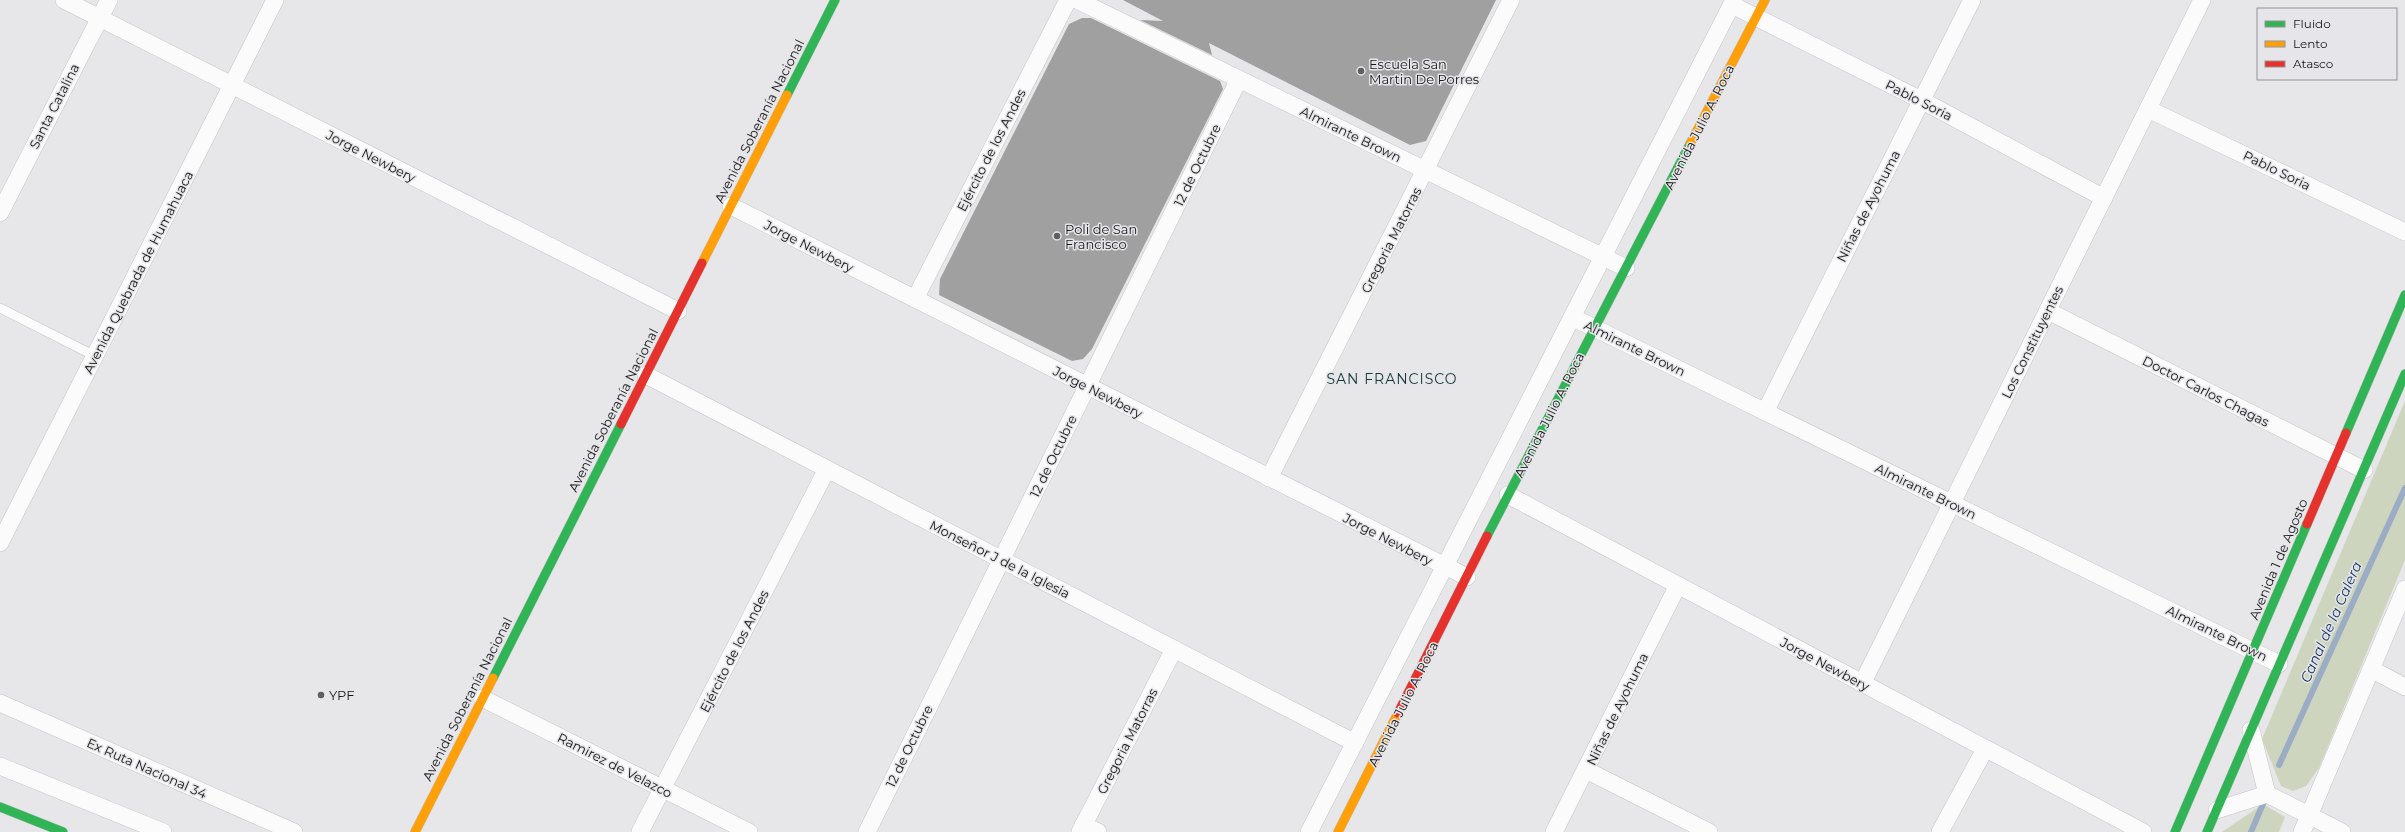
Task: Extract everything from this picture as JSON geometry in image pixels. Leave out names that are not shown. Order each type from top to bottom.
[{"type":"main road","name":"Avenida Soberanía Nacional","points":[[415,832],[835,0]]},
{"type":"main road","name":"Avenida Julio A. Roca","points":[[1338,832],[1508,495],[1765,0]]},
{"type":"main road","name":"Avenida 1 de Agosto","points":[[2176,832],[2405,295]]},
{"type":"main road","points":[[2207,832],[2405,374]]},
{"type":"main road","points":[[0,807],[63,832]]},
{"type":"street","name":"Jorge Newbery","points":[[64,0],[678,311]]},
{"type":"street","name":"Santa Catalina","points":[[0,213],[109,0]]},
{"type":"street","name":"Avenida Quebrada de Humahuaca","points":[[0,543],[276,0]]},
{"type":"street","name":"Ejército de los Andes","points":[[915,299],[1068,0]]},
{"type":"street","name":"Almirante Brown","points":[[1077,0],[1626,268]]},
{"type":"street","name":"Gregoria Matorras","points":[[1268,478],[1426,170],[1511,0]]},
{"type":"street","name":"Niñas de Ayohuma","points":[[1765,412],[1972,0]]},
{"type":"street","name":"Los Constituyentes","points":[[1862,684],[2202,0]]},
{"type":"street","name":"Pablo Soria","points":[[1733,2],[1756,17],[1922,100],[2104,198]]},
{"type":"street","name":"Avenida Julio A. Roca","points":[[1309,832],[1733,2]]},
{"type":"street","name":"12 de Octubre","points":[[867,832],[1239,79]]},
{"type":"street","name":"Pablo Soria","points":[[2148,109],[2405,232]]},
{"type":"street","name":"Jorge Newbery","points":[[731,206],[1466,577]]},
{"type":"street","name":"Doctor Carlos Chagas","points":[[2048,311],[2364,470]]},
{"type":"street","name":"Almirante Brown","points":[[1572,317],[2280,664]]},
{"type":"street","name":"Monseñor J de la Iglesia","points":[[646,375],[1355,743]]},
{"type":"street","name":"Ejército de los Andes","points":[[640,832],[828,469]]},
{"type":"street","name":"Jorge Newbery","points":[[1508,495],[2143,832]]},
{"type":"street","name":"Niñas de Ayohuma","points":[[1554,832],[1678,585]]},
{"type":"street","points":[[2302,832],[2405,589]]},
{"type":"street","name":"Gregoria Matorras","points":[[1087,830],[1174,649]]},
{"type":"street","points":[[2371,669],[2405,687]]},
{"type":"street","name":"Ramirez de Velazco","points":[[482,698],[749,832]]},
{"type":"street","name":"Ex Ruta Nacional 34","points":[[0,703],[294,832]]},
{"type":"street","points":[[2251,730],[2267,794]]},
{"type":"street","points":[[1940,832],[1985,748]]},
{"type":"street","points":[[0,766],[163,832]]},
{"type":"street","points":[[1586,770],[1709,832]]},
{"type":"street","points":[[2216,810],[2267,794],[2342,832]]},
{"type":"lane","points":[[0,308],[95,356]]},
{"type":"green space","points":[[2405,401],[2405,560],[2319,768],[2306,786],[2293,791],[2281,786],[2262,739]]},
{"type":"green space","points":[[2263,804],[2285,817],[2279,832],[2222,832]]},
{"type":"building","name":"Escuela San Martin De Porres","points":[[1123,0],[1496,0],[1426,141],[1410,145],[1209,43],[1212,55],[1140,20],[1163,21]]},
{"type":"building","name":"Poli de San Francisco","points":[[1082,18],[1091,18],[1220,81],[1223,89],[1092,349],[1083,359],[1072,361],[939,295],[940,279],[1069,24]]},
{"type":"waterway","name":"Canal de la Calera","points":[[2279,765],[2405,488]]},
{"type":"waterway","name":"Canal de la Calera","points":[[2251,832],[2263,804]]},
{"type":"traffic: fast","points":[[787,95],[835,0]]},
{"type":"traffic: fast","points":[[1487,536],[1690,144]]},
{"type":"traffic: fast","points":[[2346,433],[2405,295]]},
{"type":"traffic: fast","points":[[2207,832],[2405,374]]},
{"type":"traffic: fast","points":[[493,678],[621,424]]},
{"type":"traffic: fast","points":[[2175,832],[2307,524]]},
{"type":"traffic: fast","points":[[0,807],[63,832]]},
{"type":"traffic: slow","points":[[1690,144],[1765,0]]},
{"type":"traffic: slow","points":[[702,263],[787,95]]},
{"type":"traffic: slow","points":[[415,832],[493,678]]},
{"type":"traffic: slow","points":[[1338,832],[1398,713]]},
{"type":"traffic: jam","points":[[621,424],[702,263]]},
{"type":"traffic: jam","points":[[2307,524],[2346,433]]},
{"type":"traffic: jam","points":[[1398,713],[1487,536]]},
{"type":"place","name":"Escuela San Martin De Porres","points":[[1361,71]]},
{"type":"place","name":"Poli de San Francisco","points":[[1057,236]]},
{"type":"place","name":"YPF","points":[[321,695]]},
{"type":"district","name":"SAN FRANCISCO","points":[[1392,379]]}]
